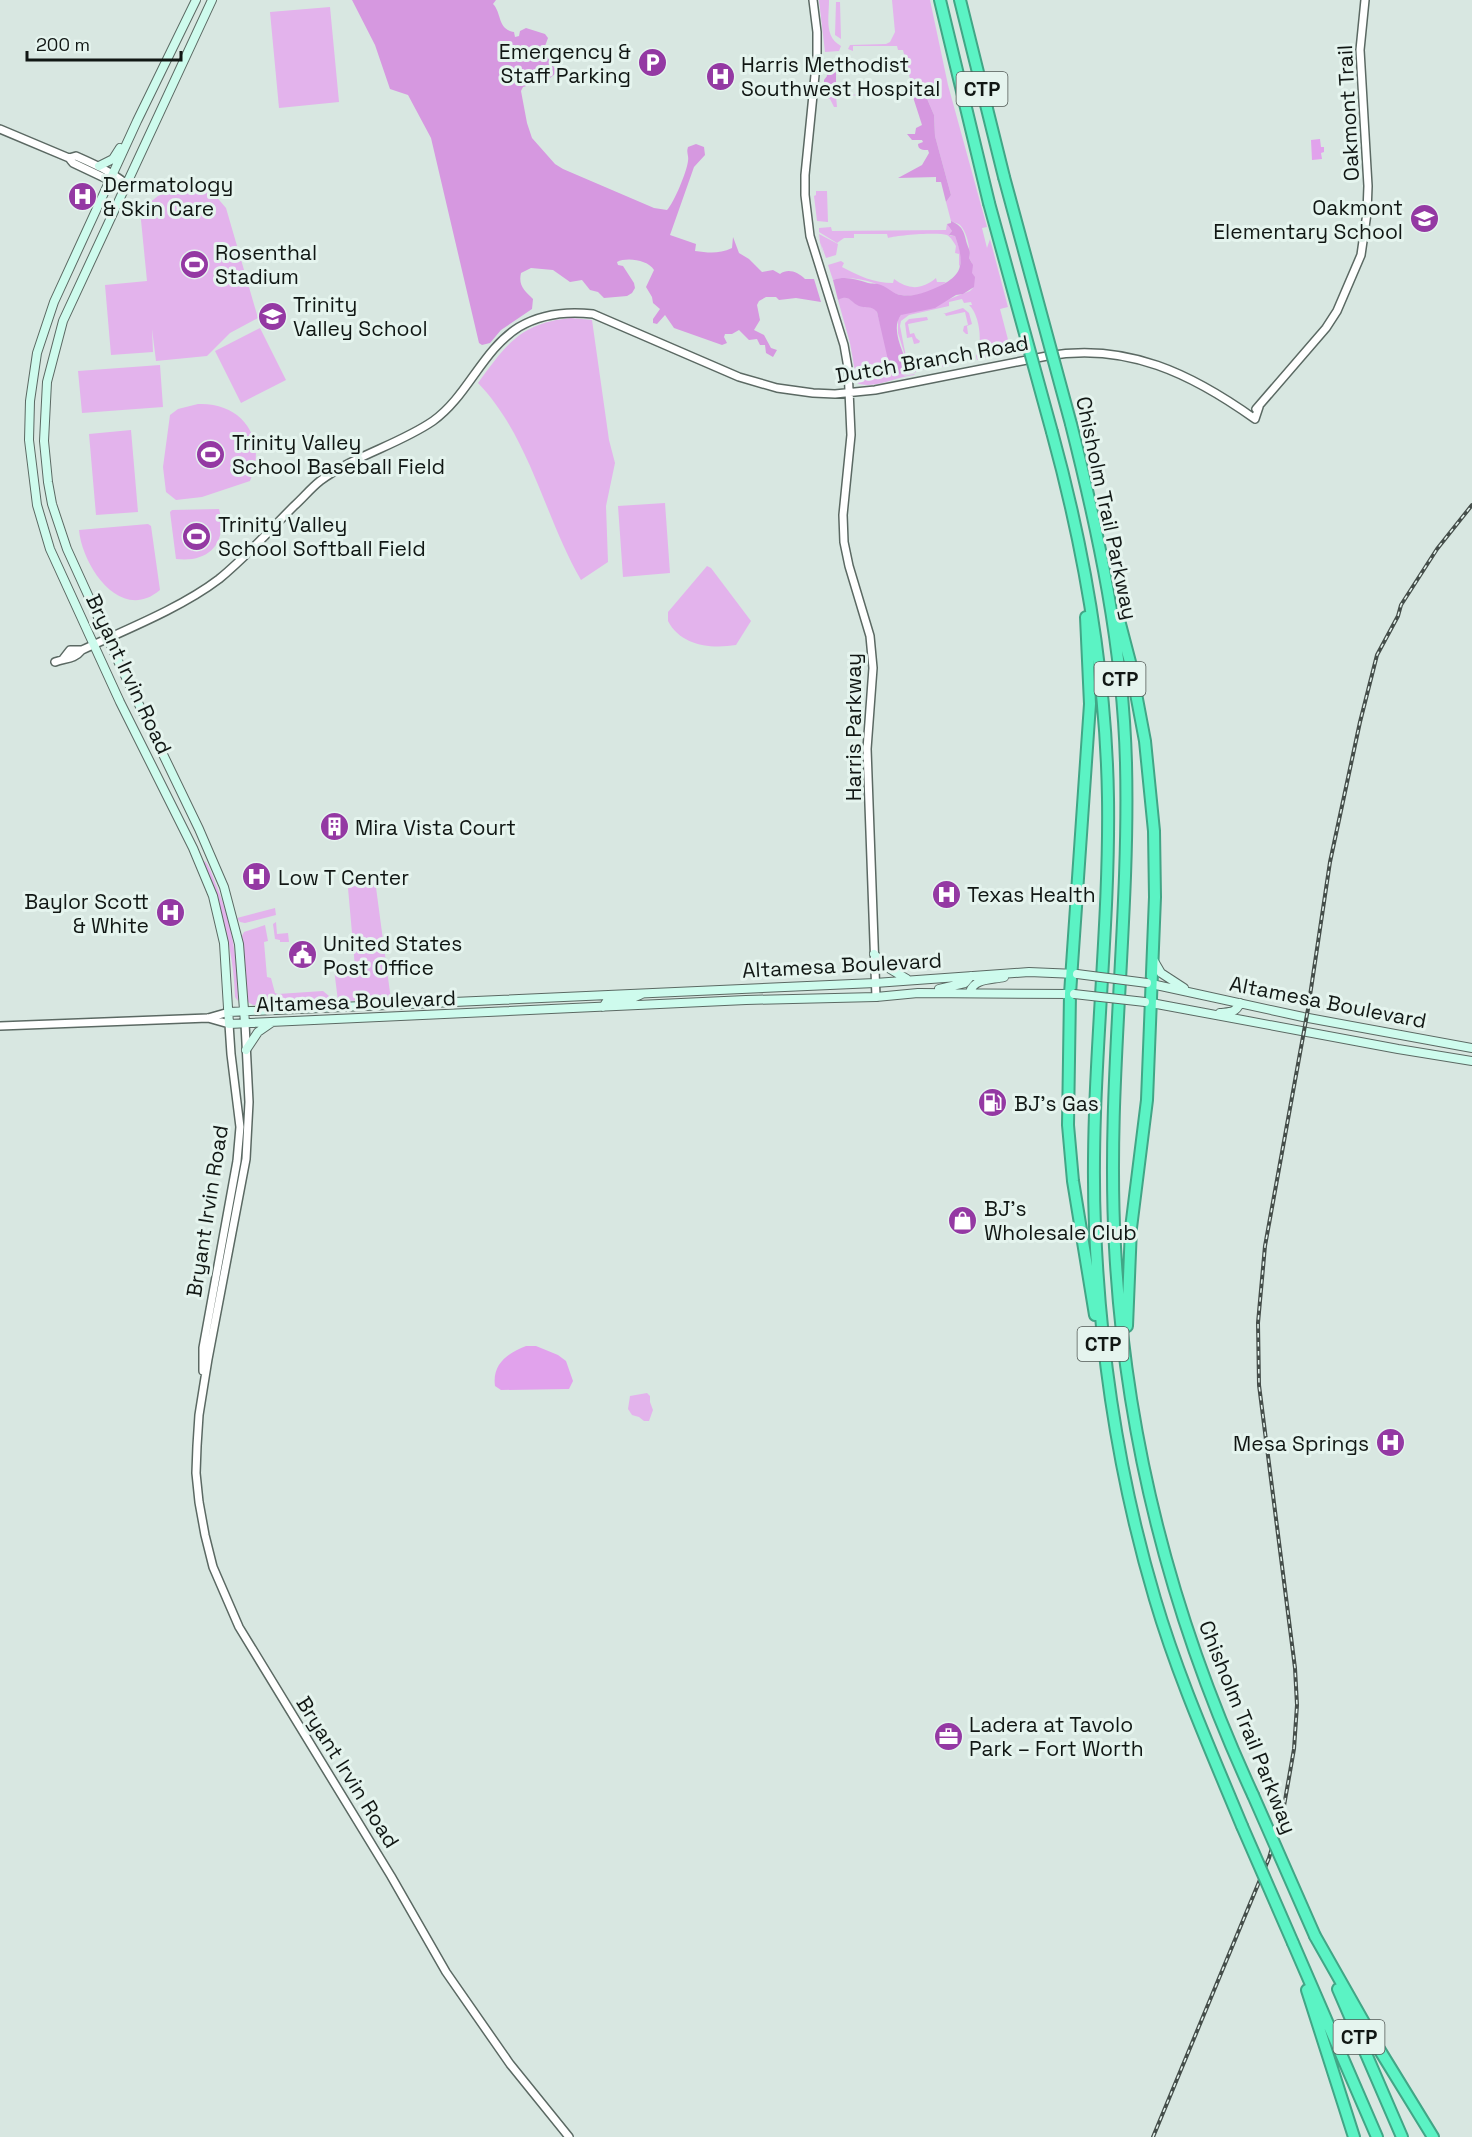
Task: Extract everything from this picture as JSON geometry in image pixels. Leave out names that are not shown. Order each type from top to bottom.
[{"type":"highway","name":"Chisholm Trail Parkway","points":[[940,0],[989,203],[1074,515],[1096,639],[1106,754],[1107,834],[1094,1165],[1096,1256],[1106,1372],[1125,1481],[1155,1598],[1193,1708],[1377,2137]]},
{"type":"highway","name":"Chisholm Trail Parkway","points":[[960,0],[1004,177],[1071,424],[1103,558],[1118,660],[1126,758],[1126,841],[1113,1210],[1117,1281],[1127,1371],[1148,1494],[1178,1601],[1211,1698],[1402,2137]]},
{"type":"highway","points":[[1074,515],[1088,641],[1090,694],[1072,994],[1068,1125],[1073,1181],[1106,1372]]},
{"type":"highway","points":[[1103,558],[1130,662],[1148,762],[1154,831],[1152,957],[1148,1003],[1145,1117],[1129,1250],[1127,1371]]},
{"type":"highway","points":[[1316,1936],[1379,2049],[1433,2137]]},
{"type":"highway","points":[[1293,1943],[1354,2137]]},
{"type":"main road","name":"Bryant Irvin Road","points":[[196,0],[136,121],[59,288],[43,331],[35,364],[28,418],[33,482],[44,531],[94,644],[193,848],[210,888],[224,943],[229,1024]]},
{"type":"main road","name":"Bryant Irvin Road","points":[[212,0],[63,321],[51,360],[44,406],[45,461],[55,513],[67,549],[224,886],[239,944],[244,1023]]},
{"type":"main road","points":[[99,166],[117,154],[129,129],[136,121]]},
{"type":"main road","points":[[874,954],[885,966],[908,980]]},
{"type":"main road","points":[[1152,957],[1161,973],[1191,992]]},
{"type":"main road","points":[[970,992],[972,985],[976,982],[1029,972]]},
{"type":"main road","name":"Altamesa Boulevard","points":[[229,1012],[875,983],[1029,972],[1074,974],[1149,984],[1387,1033],[1472,1048]]},
{"type":"main road","points":[[932,992],[965,983],[971,976]]},
{"type":"main road","name":"Altamesa Boulevard","points":[[229,1024],[932,992],[1072,994],[1148,1003],[1472,1061]]},
{"type":"main road","points":[[603,1008],[607,1001],[628,1000],[644,993]]},
{"type":"main road","points":[[1206,1014],[1233,1012],[1240,1003]]},
{"type":"main road","points":[[246,1050],[258,1032],[272,1023]]},
{"type":"main road","points":[[1384,1047],[1387,1033]]},
{"type":"street","name":"Harris Parkway","points":[[813,0],[817,55],[805,175],[806,212],[813,247],[844,345],[850,393],[851,435],[843,514],[849,566],[870,636],[873,668],[867,749],[876,996]]},
{"type":"street","name":"Oakmont Trail","points":[[1252,416],[1326,328],[1337,311],[1361,255],[1368,213],[1360,50],[1365,0]]},
{"type":"street","points":[[1,129],[69,158],[73,163],[126,184]]},
{"type":"street","points":[[69,158],[76,156],[99,166],[112,177]]},
{"type":"street","name":"Dutch Branch Road","points":[[59,661],[74,658],[82,650],[202,591],[221,576],[322,479],[359,457],[433,421],[470,383],[500,343],[517,328],[534,319],[562,313],[593,314],[740,377],[795,391],[850,393],[875,390],[1058,354],[1100,352],[1138,359],[1179,375],[1219,394],[1252,416]]},
{"type":"street","name":"Altamesa Boulevard","points":[[0,1026],[208,1018],[229,1012]]},
{"type":"street","name":"Altamesa Boulevard","points":[[208,1018],[229,1024]]},
{"type":"street","name":"Bryant Irvin Road","points":[[244,1023],[249,1102],[246,1159],[215,1304],[202,1348],[204,1388],[199,1415],[196,1473],[199,1502],[213,1567],[239,1627],[391,1876],[446,1972],[510,2064],[569,2137]]},
{"type":"street","name":"Bryant Irvin Road","points":[[215,1304],[240,1127],[229,1024]]},
{"type":"shaded area","points":[[352,0],[496,0],[493,4],[502,24],[514,32],[515,37],[526,28],[545,34],[548,38],[545,46],[551,54],[550,62],[556,70],[555,74],[550,78],[542,76],[533,84],[523,87],[521,91],[532,138],[555,164],[654,208],[667,210],[685,172],[688,147],[696,144],[704,147],[705,155],[694,167],[670,235],[696,244],[695,251],[709,253],[732,248],[733,237],[739,253],[762,272],[773,270],[780,274],[790,271],[805,279],[814,279],[821,302],[796,298],[779,300],[776,297],[766,297],[759,301],[757,305],[760,320],[754,330],[764,335],[771,348],[777,350],[773,357],[766,353],[765,345],[760,345],[757,339],[749,340],[739,330],[732,334],[725,334],[727,343],[722,345],[674,328],[665,315],[657,324],[653,323],[660,309],[653,303],[646,287],[654,270],[637,260],[617,262],[618,265],[623,266],[634,283],[635,288],[632,293],[627,296],[604,298],[598,292],[590,290],[582,280],[570,282],[553,270],[531,268],[521,273],[520,281],[533,299],[532,309],[501,330],[490,343],[482,345],[479,343],[431,138],[408,95],[390,89],[375,45]]},
{"type":"shaded area","points":[[819,0],[829,0],[830,32],[832,38],[841,46],[839,51],[825,52]]},
{"type":"shaded area","points":[[892,0],[930,0],[948,85],[987,227],[982,228],[987,248],[990,239],[1008,307],[1000,309],[1011,351],[1018,350],[977,360],[980,337],[978,322],[969,305],[972,305],[971,302],[964,303],[962,299],[949,302],[949,306],[909,315],[901,321],[906,357],[916,370],[909,374],[898,333],[898,319],[902,314],[919,311],[970,291],[973,288],[974,276],[966,236],[960,225],[951,221],[946,202],[951,195],[935,136],[934,115],[925,94],[916,84],[912,87],[903,50],[898,50],[897,46],[853,46],[853,51],[848,49],[850,45],[890,42],[895,32]]},
{"type":"shaded area","points":[[836,2],[840,2],[841,39],[835,35]]},
{"type":"shaded area","points":[[330,7],[339,102],[279,108],[270,12]]},
{"type":"shaded area","points":[[836,59],[836,84],[824,84],[826,71],[829,68],[827,62]]},
{"type":"shaded area","points":[[916,84],[925,94],[934,115],[935,136],[951,195],[946,202],[941,182],[936,182],[936,177],[898,178],[922,165],[929,153],[928,150],[919,147],[918,144],[923,142],[922,140],[912,140],[907,134],[915,134],[916,128],[922,125],[913,97],[910,95],[897,96],[897,93],[906,93],[906,89]]},
{"type":"shaded area","points":[[820,90],[836,90],[837,94],[866,95],[836,96],[837,107],[834,107],[830,99],[820,97]]},
{"type":"shaded area","points":[[1320,139],[1321,147],[1324,147],[1324,152],[1321,153],[1322,159],[1312,160],[1311,140]]},
{"type":"shaded area","name":"Rosenthal Stadium","points":[[181,187],[208,187],[226,208],[258,318],[230,333],[207,356],[156,361],[152,329],[153,352],[111,355],[105,285],[147,281],[140,210],[158,196]]},
{"type":"shaded area","points":[[816,191],[827,191],[828,222],[817,221],[814,196]]},
{"type":"shaded area","points":[[951,221],[961,227],[964,233],[969,258],[973,265],[974,287],[935,308],[901,315],[898,321],[898,335],[910,372],[895,375],[891,373],[877,312],[871,308],[859,306],[847,298],[838,300],[833,280],[850,278],[878,284],[905,295],[922,293],[943,285],[956,275],[961,263],[955,236],[949,235],[952,231],[947,224]]},
{"type":"shaded area","points":[[947,224],[952,231],[950,236],[955,236],[959,247],[961,260],[959,267],[959,254],[955,253],[956,246],[947,235],[918,234],[888,238],[887,234],[854,234],[854,238],[844,238],[837,243],[819,232],[819,228],[831,227],[832,231],[946,230]]},
{"type":"shaded area","points":[[817,231],[820,241],[819,234],[838,244],[836,255],[826,258],[821,244],[824,257]]},
{"type":"shaded area","points":[[841,261],[844,263],[842,267],[879,282],[893,283],[894,279],[904,285],[915,287],[926,285],[936,278],[937,282],[946,282],[931,291],[918,295],[897,294],[864,280],[848,278],[833,280],[828,265]]},
{"type":"shaded area","points":[[843,297],[863,307],[876,309],[891,370],[907,374],[903,376],[914,375],[871,385],[857,383],[850,343],[838,300]]},
{"type":"shaded area","points":[[963,308],[969,313],[972,324],[967,326],[968,334],[963,331],[964,326],[968,325],[965,312],[946,316],[943,314]]},
{"type":"shaded area","points":[[927,317],[928,320],[908,324],[910,334],[914,333],[920,341],[914,344],[912,337],[907,338],[905,323],[909,319]]},
{"type":"shaded area","points":[[571,318],[592,320],[609,440],[615,463],[606,506],[608,562],[581,580],[524,452],[496,404],[478,383],[506,347],[516,338],[539,325]]},
{"type":"shaded area","points":[[260,328],[286,380],[241,403],[215,351]]},
{"type":"shaded area","points":[[958,359],[959,361],[953,365],[921,370],[922,366]]},
{"type":"shaded area","points":[[160,365],[163,407],[82,413],[78,371]]},
{"type":"shaded area","name":"Trinity Valley School Baseball Field","points":[[198,404],[228,409],[248,426],[256,451],[255,466],[250,481],[202,497],[176,500],[166,492],[163,467],[170,415],[178,409]]},
{"type":"shaded area","points":[[131,430],[138,512],[96,515],[89,434]]},
{"type":"shaded area","points":[[665,503],[670,573],[623,577],[618,506]]},
{"type":"shaded area","name":"Trinity Valley School Softball Field","points":[[219,509],[221,531],[214,548],[198,558],[176,559],[170,512],[172,510]]},
{"type":"shaded area","points":[[148,524],[151,526],[160,590],[145,599],[131,600],[118,595],[106,586],[95,573],[87,559],[79,530]]},
{"type":"shaded area","points":[[707,566],[711,568],[751,621],[736,645],[707,646],[689,641],[681,636],[668,621],[668,612]]},
{"type":"shaded area","points":[[205,861],[222,901],[230,929],[237,972],[238,1001],[235,997],[227,934],[206,871]]},
{"type":"shaded area","points":[[375,880],[391,1000],[338,1001],[334,969],[355,967],[348,888]]},
{"type":"shaded area","points":[[275,908],[276,915],[245,923],[240,922],[237,918]]},
{"type":"shaded area","points":[[276,922],[277,934],[288,933],[289,942],[280,942],[275,939],[273,924]]},
{"type":"shaded area","points":[[265,925],[268,941],[264,942],[267,977],[271,978],[275,993],[323,991],[329,996],[326,1003],[253,1005],[248,1002],[242,936],[244,932]]},
{"type":"shaded area","points":[[526,1346],[536,1346],[566,1361],[573,1381],[569,1389],[501,1390],[495,1386],[496,1371],[503,1360]]},
{"type":"shaded area","points":[[647,1393],[650,1396],[653,1410],[649,1421],[644,1421],[632,1415],[628,1409],[630,1396]]},
{"type":"railway","points":[[1153,2137],[1269,1858],[1284,1806],[1294,1749],[1297,1705],[1295,1668],[1259,1385],[1258,1323],[1265,1246],[1308,1009],[1330,862],[1377,655],[1398,616],[1401,605],[1437,549],[1472,505]]},
{"type":"place","name":"Emergency & Staff Parking","points":[[652,63]]},
{"type":"place","name":"Harris Methodist Southwest Hospital","points":[[720,76]]},
{"type":"place","name":"Dermatology & Skin Care","points":[[82,196]]},
{"type":"place","name":"Oakmont Elementary School","points":[[1424,219]]},
{"type":"place","name":"Rosenthal Stadium","points":[[194,264]]},
{"type":"place","name":"Trinity Valley School","points":[[272,316]]},
{"type":"place","name":"Trinity Valley School Baseball Field","points":[[211,454]]},
{"type":"place","name":"Trinity Valley School Softball Field","points":[[197,536]]},
{"type":"place","name":"Mira Vista Court","points":[[334,827]]},
{"type":"place","name":"Low T Center","points":[[257,877]]},
{"type":"place","name":"Texas Health","points":[[946,894]]},
{"type":"place","name":"Baylor Scott & White","points":[[170,913]]},
{"type":"place","name":"United States Post Office","points":[[302,955]]},
{"type":"place","name":"BJ's Gas","points":[[993,1103]]},
{"type":"place","name":"BJ's Wholesale Club","points":[[963,1220]]},
{"type":"place","name":"Mesa Springs","points":[[1390,1443]]},
{"type":"place","name":"Ladera at Tavolo Park – Fort Worth","points":[[948,1736]]}]
